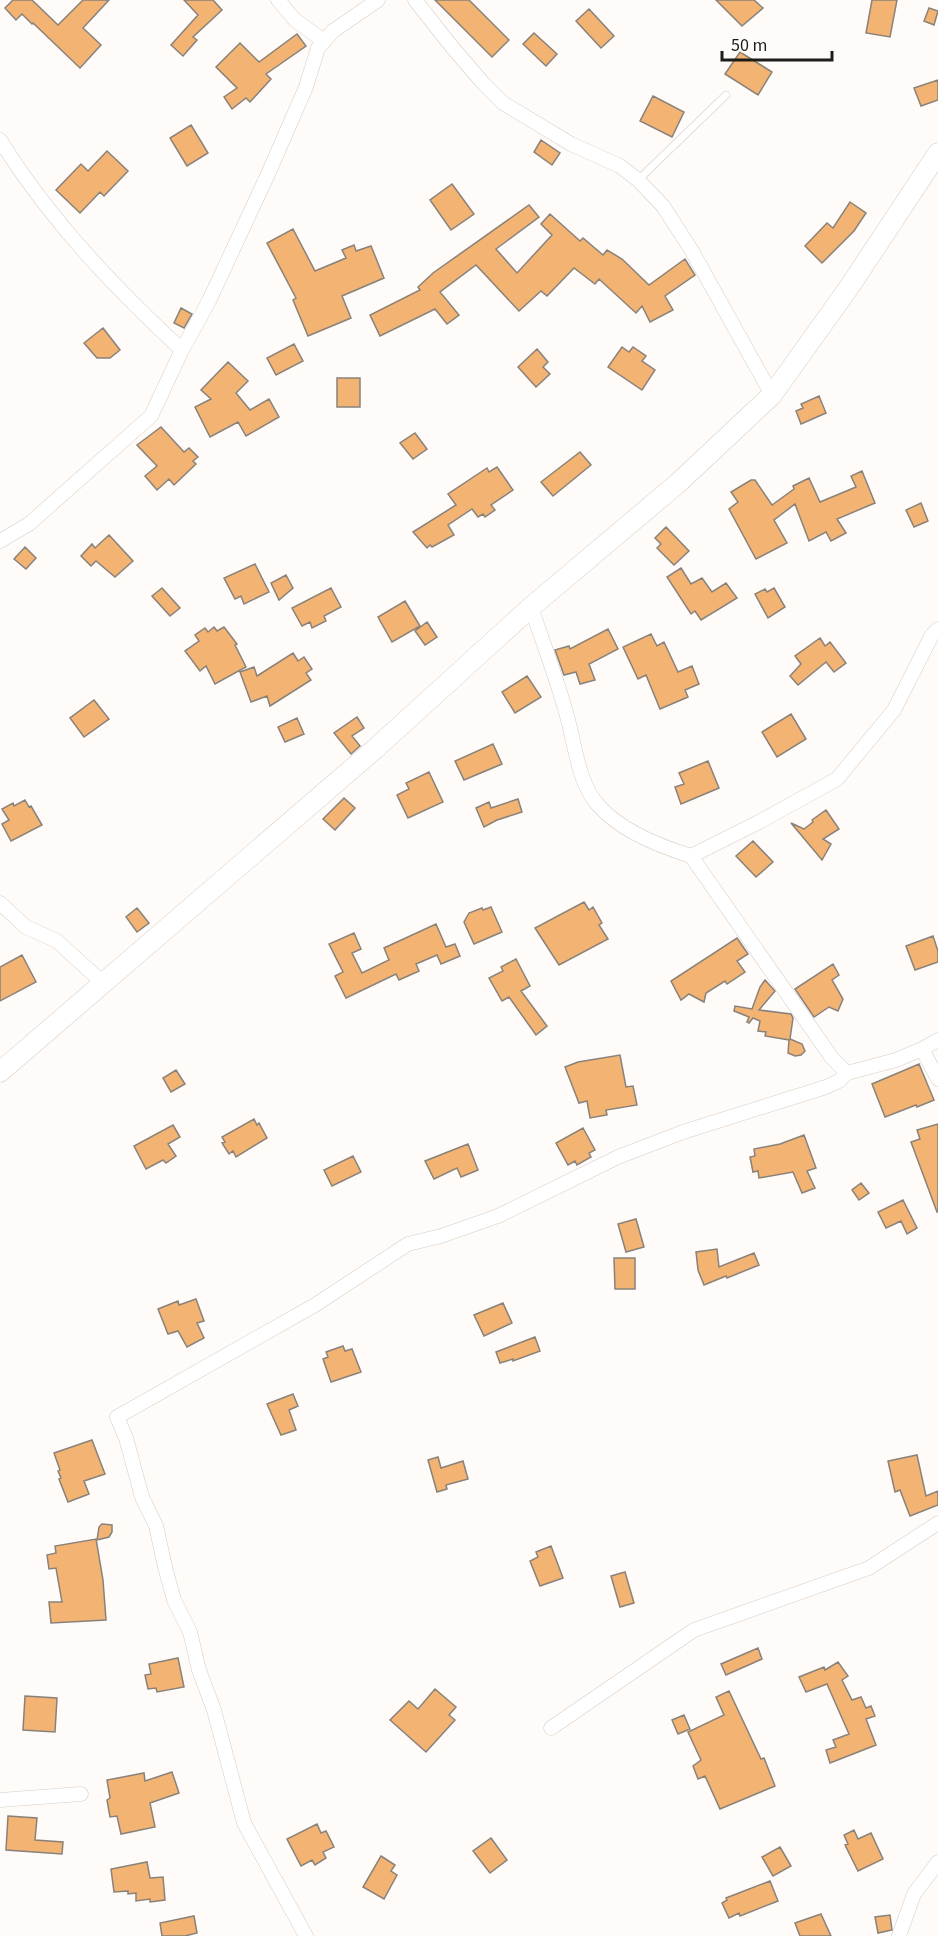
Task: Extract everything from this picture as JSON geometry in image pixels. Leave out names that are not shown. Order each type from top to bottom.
[{"type":"street","points":[[278,0],[295,20],[324,41]]},
{"type":"street","points":[[1,539],[29,524],[151,416],[182,350],[209,301],[268,174],[306,87],[318,48],[333,31],[378,0]]},
{"type":"street","points":[[415,0],[452,47],[503,103],[571,144],[620,166],[638,180],[663,206],[692,251],[772,395]]},
{"type":"street","points":[[0,140],[23,176],[63,227],[112,283],[182,350]]},
{"type":"street","points":[[0,1072],[375,749],[531,607],[677,484],[772,395],[850,286],[938,153]]},
{"type":"street","points":[[531,607],[567,715],[582,776],[598,806],[630,831],[664,848],[691,856],[832,1058],[847,1073]]},
{"type":"street","points":[[691,856],[837,779],[894,710],[932,635],[938,628]]},
{"type":"street","points":[[0,903],[26,927],[57,941],[103,983]]},
{"type":"street","points":[[306,1936],[244,1823],[214,1710],[199,1670],[190,1632],[174,1600],[156,1526],[142,1497],[126,1438],[117,1417],[315,1305],[408,1244],[441,1236],[498,1216],[618,1157],[683,1132],[826,1087],[839,1081],[847,1073],[896,1060],[938,1040]]},
{"type":"street","points":[[921,1049],[938,1080]]},
{"type":"street","points":[[551,1728],[694,1630],[870,1568],[938,1523]]},
{"type":"street","points":[[0,1800],[81,1794]]},
{"type":"street","points":[[899,1936],[914,1894],[938,1862]]},
{"type":"lane","points":[[638,180],[726,95]]},
{"type":"building","points":[[13,0],[32,0],[58,25],[83,0],[109,0],[83,28],[101,45],[80,68],[22,14],[16,20],[5,8]]},
{"type":"building","points":[[184,0],[213,0],[222,10],[193,37],[197,40],[183,56],[171,45],[198,15]]},
{"type":"building","points":[[435,0],[469,0],[509,40],[492,57]]},
{"type":"building","points":[[716,0],[754,0],[763,8],[742,26]]},
{"type":"building","points":[[872,0],[897,0],[890,37],[866,33]]},
{"type":"building","points":[[929,8],[938,11],[934,25],[924,21]]},
{"type":"building","points":[[589,9],[614,36],[601,48],[576,21]]},
{"type":"building","points":[[534,33],[557,54],[546,66],[523,44]]},
{"type":"building","points":[[297,34],[306,46],[266,74],[271,79],[250,102],[246,98],[232,109],[224,97],[237,88],[216,67],[240,43],[259,62]]},
{"type":"building","points":[[740,52],[772,72],[758,95],[725,74]]},
{"type":"building","points":[[938,80],[938,100],[921,106],[914,88]]},
{"type":"building","points":[[653,96],[684,112],[672,137],[640,121]]},
{"type":"building","points":[[191,125],[208,153],[187,166],[170,138]]},
{"type":"building","points":[[541,140],[560,153],[552,165],[534,152]]},
{"type":"building","points":[[107,151],[128,171],[104,196],[100,192],[80,213],[56,190],[81,164],[88,171]]},
{"type":"building","points":[[452,184],[474,214],[451,230],[430,200]]},
{"type":"building","points":[[850,202],[866,213],[854,231],[822,263],[805,246],[827,223],[833,228]]},
{"type":"building","points":[[529,205],[539,217],[496,249],[517,273],[552,235],[541,224],[550,214],[580,241],[583,238],[603,255],[607,250],[622,259],[649,285],[685,259],[695,275],[665,296],[673,310],[650,322],[642,306],[636,313],[599,279],[595,284],[574,268],[547,296],[541,291],[519,311],[476,265],[440,292],[459,315],[447,324],[435,309],[380,336],[370,315],[420,290],[418,287],[433,273]]},
{"type":"building","points":[[293,229],[315,271],[346,258],[342,250],[354,245],[356,251],[371,246],[384,278],[342,296],[351,318],[308,336],[293,300],[296,298],[267,243]]},
{"type":"building","points":[[181,308],[192,314],[184,328],[174,323]]},
{"type":"building","points":[[103,328],[120,350],[110,358],[97,358],[84,343]]},
{"type":"building","points":[[294,344],[303,361],[276,375],[267,358]]},
{"type":"building","points":[[622,347],[629,352],[633,347],[646,356],[642,361],[655,370],[642,390],[608,367]]},
{"type":"building","points":[[537,349],[548,362],[543,367],[550,374],[536,387],[518,367]]},
{"type":"building","points":[[228,362],[248,381],[236,393],[250,410],[269,399],[279,417],[246,436],[238,422],[210,437],[195,407],[211,399],[201,390]]},
{"type":"building","points":[[337,378],[360,378],[360,407],[337,407]]},
{"type":"building","points":[[819,396],[826,413],[801,424],[796,411],[803,408],[801,404]]},
{"type":"building","points":[[161,427],[184,452],[189,448],[198,457],[193,461],[196,464],[174,485],[169,479],[157,490],[145,476],[157,466],[137,445]]},
{"type":"building","points":[[415,433],[427,449],[413,459],[400,443]]},
{"type":"building","points":[[580,452],[591,465],[553,496],[541,482]]},
{"type":"building","points":[[497,467],[513,490],[491,505],[495,510],[485,517],[483,514],[478,517],[472,509],[448,525],[454,535],[427,548],[413,532],[456,505],[448,494],[487,468],[489,472]]},
{"type":"building","points":[[862,471],[875,503],[837,519],[846,533],[831,541],[826,532],[809,541],[795,504],[774,520],[787,543],[756,559],[729,509],[738,502],[731,492],[751,480],[755,480],[772,505],[794,489],[793,486],[809,478],[820,502],[856,487],[851,476]]},
{"type":"building","points":[[921,503],[928,521],[914,527],[906,510]]},
{"type":"building","points":[[666,527],[689,551],[674,565],[657,548],[661,544],[655,538]]},
{"type":"building","points":[[109,535],[133,561],[115,577],[96,561],[91,566],[81,556],[92,544],[95,548]]},
{"type":"building","points":[[25,547],[36,558],[26,569],[14,559]]},
{"type":"building","points":[[255,564],[269,592],[244,604],[241,596],[235,599],[224,578]]},
{"type":"building","points":[[681,568],[691,584],[702,578],[712,592],[726,583],[737,598],[701,620],[695,611],[691,614],[667,577]]},
{"type":"building","points":[[286,575],[293,588],[279,600],[271,583]]},
{"type":"building","points":[[162,588],[180,608],[170,616],[152,596]]},
{"type":"building","points":[[331,588],[341,607],[324,616],[326,621],[312,628],[310,622],[302,626],[292,608]]},
{"type":"building","points":[[774,588],[785,607],[768,618],[755,594]]},
{"type":"building","points":[[405,601],[420,626],[392,642],[378,617]]},
{"type":"building","points":[[427,622],[437,637],[425,645],[415,631]]},
{"type":"building","points":[[214,627],[217,631],[224,627],[237,644],[235,645],[246,667],[215,684],[206,666],[200,671],[185,651],[199,641],[195,635],[205,628],[208,632]]},
{"type":"building","points":[[608,629],[618,649],[589,664],[595,680],[580,684],[576,672],[564,675],[555,650],[569,646],[570,649]]},
{"type":"building","points":[[651,634],[657,646],[664,642],[678,672],[692,666],[699,684],[685,690],[688,697],[660,709],[646,675],[638,679],[623,647]]},
{"type":"building","points":[[820,638],[825,646],[830,642],[846,663],[834,672],[826,662],[798,685],[790,676],[801,664],[795,656]]},
{"type":"building","points":[[293,653],[298,661],[304,657],[312,669],[306,673],[311,680],[270,706],[267,696],[251,702],[240,672],[254,667],[257,676]]},
{"type":"building","points":[[527,676],[541,697],[515,713],[502,692]]},
{"type":"building","points":[[94,700],[109,719],[84,737],[70,718]]},
{"type":"building","points":[[791,714],[806,739],[777,757],[762,732]]},
{"type":"building","points":[[357,717],[364,728],[352,736],[360,746],[351,754],[334,733]]},
{"type":"building","points":[[297,718],[304,734],[285,742],[278,727]]},
{"type":"building","points":[[493,744],[502,764],[464,780],[455,761]]},
{"type":"building","points":[[708,761],[719,788],[681,804],[675,787],[684,784],[679,773]]},
{"type":"building","points":[[429,772],[443,802],[408,818],[397,795],[409,789],[406,783]]},
{"type":"building","points":[[344,798],[355,808],[335,830],[323,819]]},
{"type":"building","points":[[518,799],[522,812],[484,827],[476,808],[489,802],[491,808]]},
{"type":"building","points":[[25,800],[42,825],[11,841],[2,824],[9,820],[2,809]]},
{"type":"building","points":[[826,810],[839,829],[823,839],[831,844],[822,860],[791,823],[804,829]]},
{"type":"building","points":[[753,841],[773,862],[756,877],[736,856]]},
{"type":"building","points":[[584,902],[589,910],[593,907],[602,923],[599,925],[608,939],[559,965],[535,928]]},
{"type":"building","points":[[491,907],[502,932],[474,944],[464,922],[469,913]]},
{"type":"building","points":[[137,908],[149,923],[137,932],[126,917]]},
{"type":"building","points":[[436,924],[446,947],[455,944],[460,956],[441,964],[437,955],[416,964],[419,971],[399,980],[396,974],[346,998],[335,976],[343,972],[329,944],[354,933],[361,949],[352,953],[362,973],[389,960],[384,948]]},
{"type":"building","points":[[933,936],[938,951],[938,962],[915,970],[906,946]]},
{"type":"building","points":[[737,938],[748,954],[737,961],[745,972],[727,984],[725,981],[706,993],[704,1002],[689,994],[681,1000],[671,981]]},
{"type":"building","points":[[22,955],[36,982],[0,1001],[0,967]]},
{"type":"building","points":[[516,959],[530,986],[521,991],[547,1026],[536,1035],[509,997],[502,1001],[489,978],[503,971],[501,967]]},
{"type":"building","points":[[833,964],[839,975],[832,980],[843,999],[838,1011],[829,1007],[814,1017],[795,989]]},
{"type":"building","points":[[765,980],[775,991],[759,1010],[791,1014],[793,1018],[790,1039],[802,1044],[805,1051],[801,1055],[795,1056],[788,1053],[789,1040],[765,1036],[766,1032],[758,1031],[760,1021],[753,1018],[749,1023],[747,1022],[749,1017],[734,1011],[735,1006],[752,1009]]},
{"type":"building","points":[[620,1055],[626,1087],[633,1086],[637,1105],[606,1110],[607,1115],[590,1118],[587,1101],[579,1103],[565,1067],[578,1062]]},
{"type":"building","points":[[919,1064],[934,1100],[885,1117],[872,1084]]},
{"type":"building","points":[[176,1070],[185,1084],[171,1092],[163,1078]]},
{"type":"building","points":[[254,1119],[257,1125],[259,1123],[267,1138],[236,1157],[233,1151],[229,1154],[222,1143],[225,1142],[222,1137]]},
{"type":"building","points":[[938,1124],[937,1212],[911,1142],[920,1139],[917,1130]]},
{"type":"building","points":[[173,1125],[180,1137],[168,1144],[176,1156],[166,1163],[163,1160],[146,1169],[134,1146]]},
{"type":"building","points":[[583,1128],[595,1150],[589,1153],[591,1157],[577,1165],[575,1161],[568,1165],[556,1143]]},
{"type":"building","points":[[804,1135],[816,1168],[807,1171],[815,1188],[802,1193],[793,1172],[759,1178],[758,1171],[753,1172],[750,1157],[755,1156],[754,1149],[780,1144]]},
{"type":"building","points":[[468,1144],[478,1170],[461,1177],[457,1168],[434,1179],[425,1161]]},
{"type":"building","points":[[353,1156],[361,1172],[332,1186],[324,1170]]},
{"type":"building","points":[[861,1183],[869,1193],[859,1200],[852,1190]]},
{"type":"building","points":[[903,1200],[917,1228],[907,1234],[901,1221],[886,1228],[878,1212]]},
{"type":"building","points":[[636,1219],[644,1247],[626,1252],[618,1224]]},
{"type":"building","points":[[717,1249],[719,1267],[754,1253],[759,1265],[704,1285],[698,1270],[696,1252]]},
{"type":"building","points":[[614,1258],[635,1258],[635,1289],[615,1289]]},
{"type":"building","points":[[196,1299],[204,1321],[197,1323],[204,1338],[187,1347],[178,1331],[168,1334],[158,1309],[178,1301],[179,1305]]},
{"type":"building","points":[[503,1303],[512,1323],[484,1336],[474,1315]]},
{"type":"building","points":[[535,1337],[540,1351],[513,1361],[513,1359],[500,1363],[496,1352]]},
{"type":"building","points":[[343,1346],[345,1351],[352,1349],[361,1372],[331,1382],[323,1359],[328,1357],[326,1352]]},
{"type":"building","points":[[293,1394],[298,1406],[289,1410],[296,1430],[281,1435],[267,1404]]},
{"type":"building","points":[[92,1440],[105,1474],[84,1481],[89,1494],[68,1502],[59,1479],[61,1478],[58,1471],[60,1470],[54,1453]]},
{"type":"building","points":[[917,1455],[926,1496],[938,1491],[938,1505],[910,1516],[900,1490],[895,1492],[888,1461]]},
{"type":"building","points":[[438,1457],[441,1468],[463,1461],[468,1479],[446,1485],[447,1489],[437,1492],[428,1460]]},
{"type":"building","points":[[102,1524],[112,1525],[112,1532],[109,1537],[97,1540],[99,1527]]},
{"type":"building","points":[[96,1539],[103,1580],[106,1620],[51,1623],[49,1602],[62,1602],[56,1568],[49,1569],[47,1555],[56,1553],[55,1546]]},
{"type":"building","points":[[551,1546],[563,1578],[540,1586],[530,1561],[538,1557],[536,1552]]},
{"type":"building","points":[[625,1572],[634,1603],[620,1607],[611,1576]]},
{"type":"building","points":[[758,1648],[762,1659],[726,1675],[721,1664]]},
{"type":"building","points":[[178,1658],[184,1687],[157,1692],[156,1688],[148,1689],[145,1675],[151,1674],[149,1664]]},
{"type":"building","points":[[838,1662],[848,1676],[842,1680],[852,1700],[861,1697],[866,1708],[871,1706],[875,1716],[866,1719],[876,1745],[830,1763],[826,1750],[836,1747],[833,1740],[849,1734],[827,1684],[806,1692],[799,1677],[824,1667],[825,1670]]},
{"type":"building","points":[[435,1689],[456,1707],[449,1715],[455,1720],[426,1752],[390,1720],[409,1701],[418,1709]]},
{"type":"building","points":[[729,1691],[761,1759],[764,1758],[775,1786],[720,1809],[705,1776],[698,1779],[693,1766],[701,1760],[688,1732],[724,1715],[716,1697]]},
{"type":"building","points":[[25,1696],[57,1698],[55,1732],[23,1730]]},
{"type":"building","points":[[684,1715],[690,1729],[678,1734],[672,1720]]},
{"type":"building","points":[[172,1772],[179,1793],[150,1803],[155,1827],[121,1834],[117,1816],[110,1817],[107,1780],[144,1773],[145,1781]]},
{"type":"building","points":[[8,1816],[37,1818],[35,1840],[63,1842],[62,1854],[6,1850]]},
{"type":"building","points":[[317,1824],[321,1833],[326,1831],[334,1847],[323,1852],[326,1858],[315,1865],[312,1860],[301,1866],[287,1839]]},
{"type":"building","points":[[854,1830],[858,1839],[871,1833],[883,1859],[858,1871],[845,1845],[848,1844],[844,1835]]},
{"type":"building","points":[[491,1838],[507,1860],[490,1873],[473,1851]]},
{"type":"building","points":[[780,1847],[791,1866],[773,1876],[762,1857]]},
{"type":"building","points":[[381,1856],[395,1865],[391,1871],[397,1875],[384,1899],[363,1887]]},
{"type":"building","points":[[147,1862],[150,1878],[163,1877],[165,1900],[136,1901],[136,1893],[114,1892],[111,1869]]},
{"type":"building","points":[[770,1881],[778,1901],[729,1918],[722,1903],[727,1900],[726,1898]]},
{"type":"building","points":[[821,1914],[831,1936],[800,1936],[795,1923]]},
{"type":"building","points":[[890,1915],[892,1930],[878,1933],[875,1917]]},
{"type":"building","points":[[194,1916],[197,1933],[185,1936],[162,1936],[160,1923]]}]
